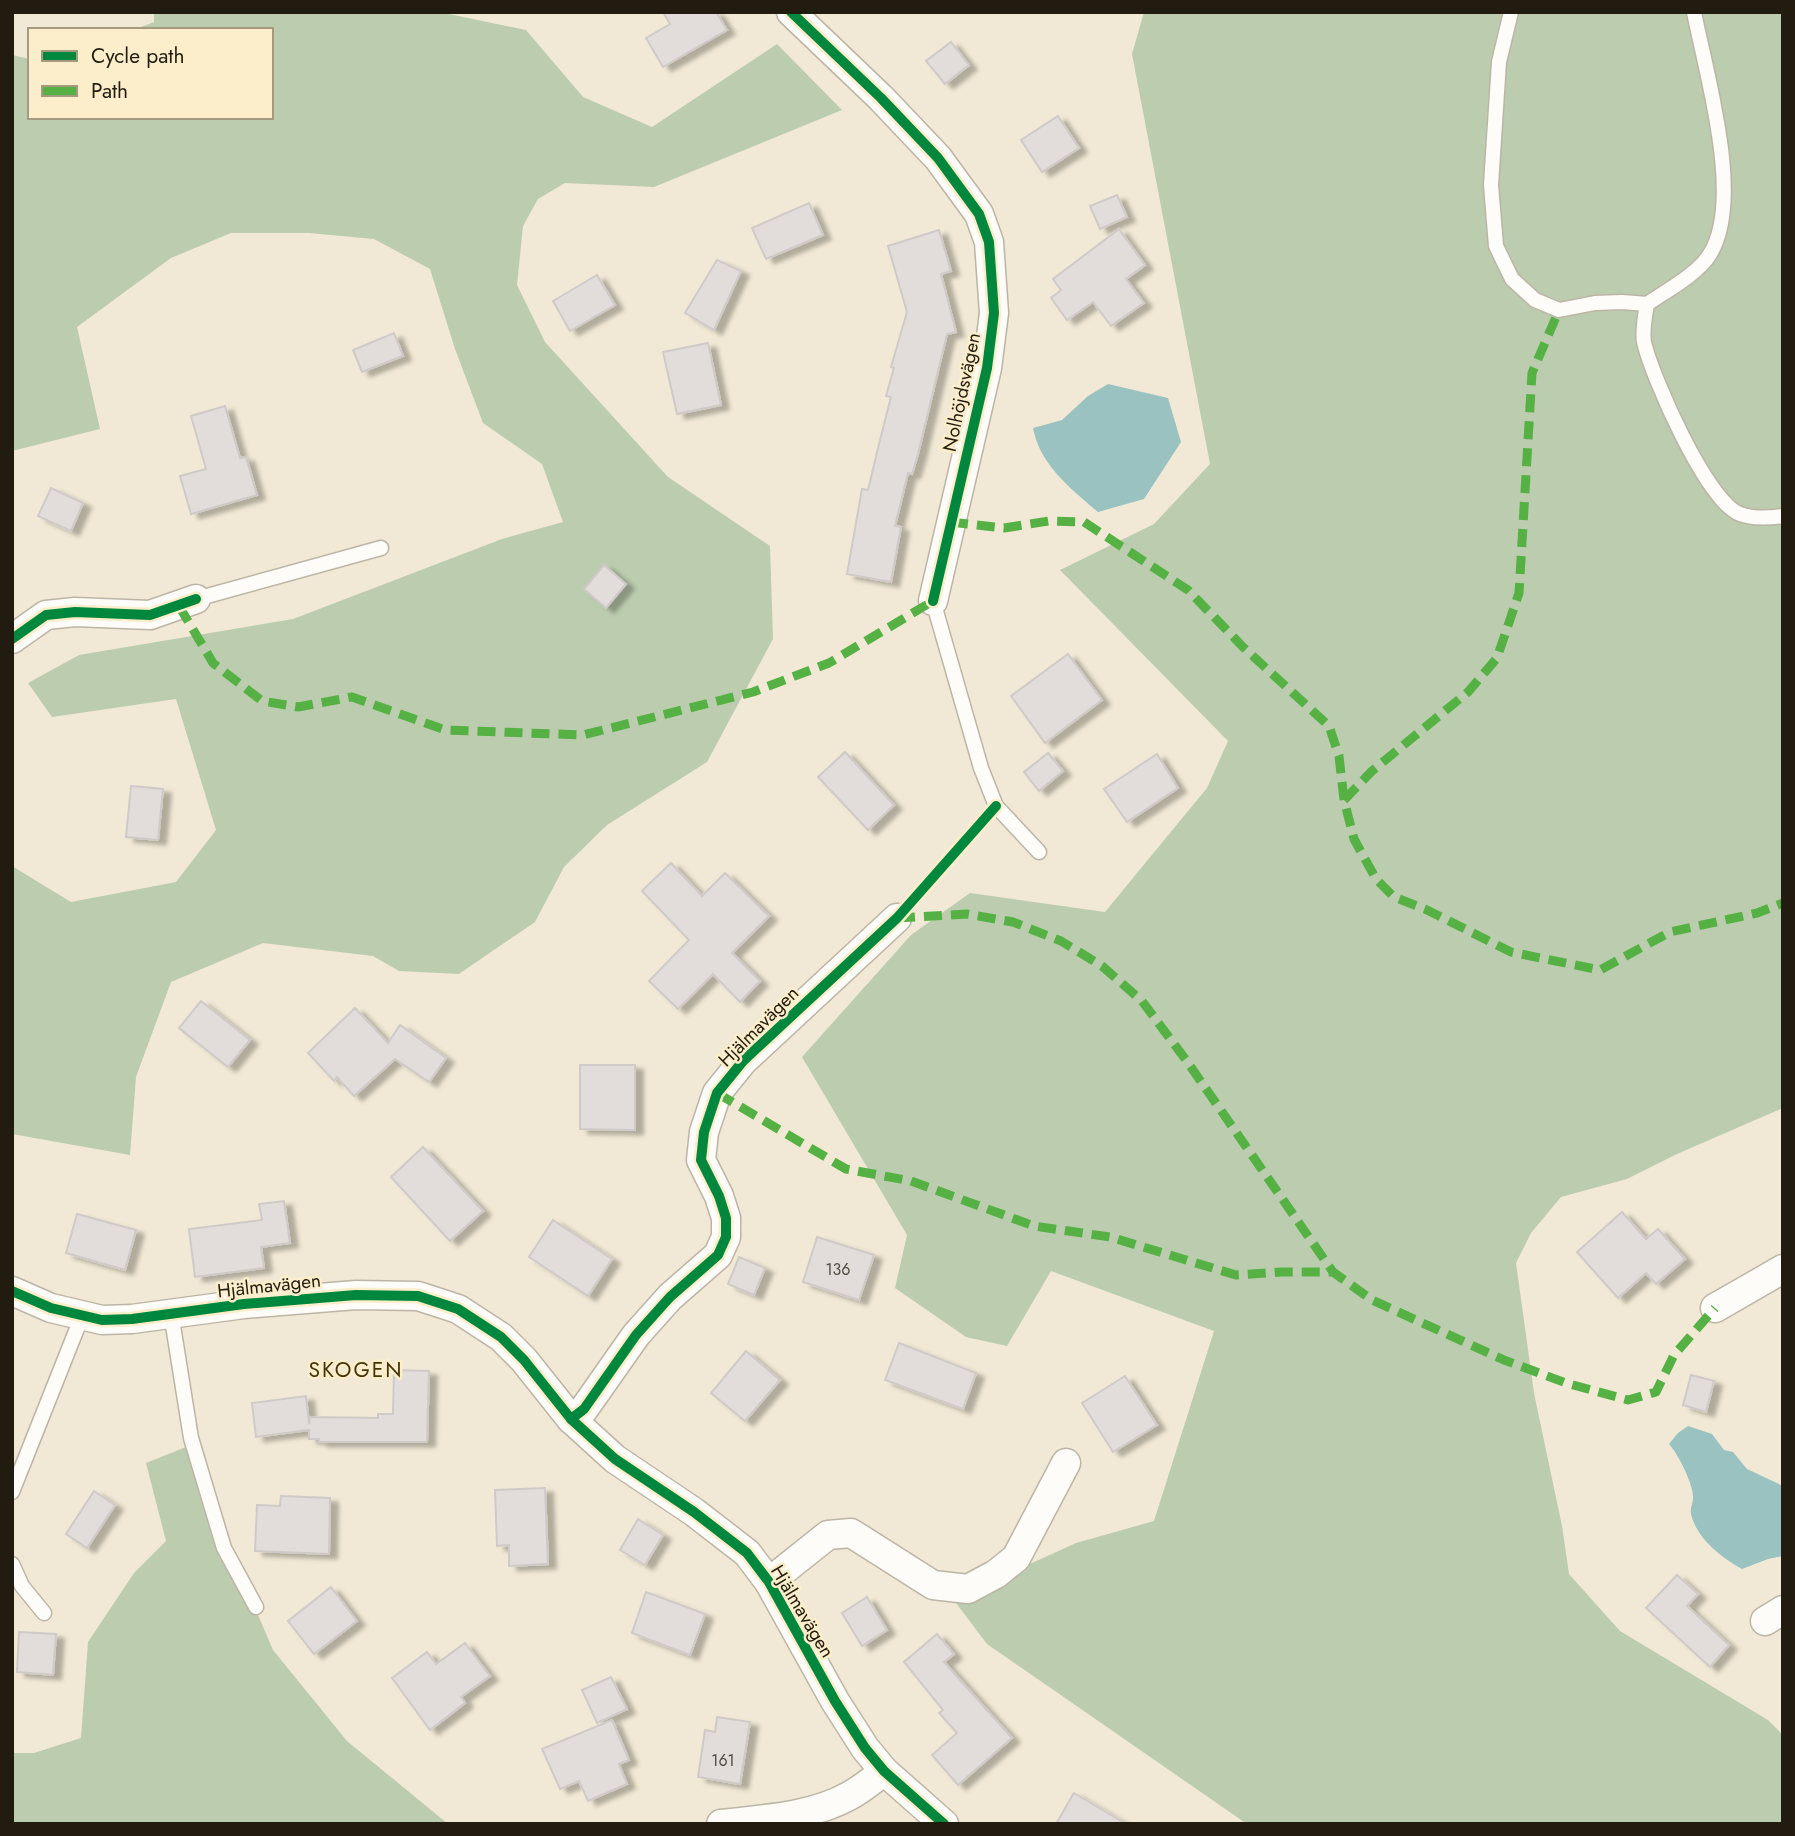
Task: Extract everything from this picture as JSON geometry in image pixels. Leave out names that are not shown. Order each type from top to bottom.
[{"type":"street","name":"Nolhöjdsvägen","points":[[791,12],[881,98],[938,158],[979,214],[989,242],[994,313],[987,368],[933,601]]},
{"type":"street","points":[[12,639],[46,615],[75,612],[150,615],[196,599]]},
{"type":"street","name":"Hjälmavägen","points":[[571,1419],[584,1409],[636,1335],[670,1297],[718,1255],[726,1237],[726,1218],[719,1196],[701,1160],[704,1132],[717,1093],[743,1061],[897,918]]},
{"type":"street","points":[[1715,1308],[1783,1269]]},
{"type":"street","name":"Hjälmavägen","points":[[12,1291],[51,1308],[102,1320],[333,1296],[418,1296],[458,1309],[501,1337],[524,1360],[571,1419],[615,1459],[694,1512],[747,1553],[769,1582],[835,1701],[865,1748],[884,1771],[944,1824]]},
{"type":"street","name":"Hjälmavägen","points":[[769,1582],[828,1535],[851,1533],[933,1585],[968,1589],[996,1574],[1016,1558],[1066,1463]]},
{"type":"street","points":[[721,1824],[788,1816],[829,1804],[847,1797],[884,1771]]},
{"type":"lane","points":[[1511,12],[1499,62],[1491,186],[1496,246],[1512,279],[1535,300],[1559,310],[1595,303],[1647,304],[1686,277],[1709,255],[1721,226],[1724,195],[1723,155],[1694,12]]},
{"type":"lane","points":[[1647,304],[1644,338],[1653,375],[1702,472],[1728,506],[1739,514],[1765,518],[1783,516]]},
{"type":"lane","points":[[196,599],[381,548]]},
{"type":"lane","points":[[933,601],[981,768],[996,806],[1039,852]]},
{"type":"lane","points":[[171,1313],[191,1438],[224,1548],[256,1607]]},
{"type":"lane","points":[[12,1492],[82,1316]]},
{"type":"lane","points":[[12,1564],[22,1586],[44,1613]]},
{"type":"green space","points":[[154,12],[439,12],[526,30],[583,97],[652,127],[777,44],[842,110],[654,187],[565,183],[538,199],[523,226],[517,285],[545,342],[668,477],[770,546],[773,639],[707,762],[607,825],[564,867],[535,922],[459,974],[399,971],[373,956],[263,943],[171,982],[136,1077],[130,1155],[12,1134],[12,866],[71,902],[176,882],[216,830],[176,699],[52,717],[28,683],[79,655],[293,619],[502,539],[563,522],[542,464],[483,423],[455,349],[430,269],[374,239],[309,233],[231,233],[171,258],[77,327],[100,429],[12,451],[12,55],[28,59],[28,119],[273,119],[273,28],[138,28],[154,22]]},
{"type":"green space","points":[[1144,12],[1783,12],[1783,1108],[1627,1179],[1561,1197],[1531,1233],[1516,1263],[1534,1393],[1562,1526],[1569,1574],[1620,1631],[1768,1720],[1783,1735],[1783,1824],[1247,1824],[987,1644],[953,1599],[1076,1543],[1154,1521],[1214,1331],[1051,1271],[1007,1346],[966,1337],[895,1288],[907,1235],[802,1057],[911,935],[970,893],[1105,912],[1207,788],[1228,741],[1060,570],[1154,524],[1210,464],[1132,54]]},
{"type":"green space","points":[[186,1447],[273,1650],[347,1741],[448,1824],[12,1824],[12,1753],[34,1753],[81,1738],[88,1642],[134,1573],[166,1541],[146,1463]]},
{"type":"water","points":[[1108,384],[1168,398],[1181,442],[1144,499],[1098,512],[1049,465],[1033,428],[1062,420],[1088,396]]},
{"type":"water","points":[[1688,1426],[1712,1434],[1724,1450],[1733,1452],[1747,1469],[1783,1486],[1783,1556],[1742,1569],[1718,1553],[1704,1539],[1691,1514],[1691,1485],[1669,1444]]},
{"type":"building","points":[[663,12],[716,12],[727,30],[663,67],[646,38],[670,24]]},
{"type":"building","points":[[951,42],[969,65],[945,84],[926,61]]},
{"type":"building","points":[[1058,116],[1079,148],[1042,172],[1021,140]]},
{"type":"building","points":[[1117,195],[1127,217],[1100,229],[1090,206]]},
{"type":"building","points":[[809,203],[823,235],[766,259],[752,228]]},
{"type":"building","points":[[1119,229],[1145,265],[1126,279],[1144,303],[1111,326],[1093,302],[1067,320],[1051,298],[1061,290],[1053,279]]},
{"type":"building","points":[[939,230],[951,271],[941,274],[956,332],[947,334],[918,454],[912,474],[908,473],[895,526],[901,527],[891,582],[847,574],[862,489],[868,490],[891,397],[886,396],[894,368],[891,367],[907,312],[888,246]]},
{"type":"building","points":[[717,260],[741,271],[714,330],[685,313]]},
{"type":"building","points":[[597,275],[615,305],[570,331],[553,301]]},
{"type":"building","points":[[394,333],[403,356],[362,372],[353,350]]},
{"type":"building","points":[[708,343],[721,405],[677,414],[663,352]]},
{"type":"building","points":[[225,406],[240,458],[246,457],[257,495],[191,514],[180,476],[206,469],[191,416]]},
{"type":"building","points":[[51,488],[83,503],[71,531],[38,516]]},
{"type":"building","points":[[604,565],[626,584],[606,608],[584,589]]},
{"type":"building","points":[[1068,654],[1102,700],[1045,743],[1011,696]]},
{"type":"building","points":[[845,752],[894,805],[868,830],[818,777]]},
{"type":"building","points":[[1048,753],[1063,771],[1039,791],[1024,772]]},
{"type":"building","points":[[1157,754],[1178,788],[1127,822],[1104,789]]},
{"type":"building","points":[[131,786],[163,789],[158,840],[126,837]]},
{"type":"building","points":[[671,863],[702,896],[725,873],[769,916],[732,953],[760,981],[740,1002],[713,974],[678,1009],[649,981],[689,940],[642,891]]},
{"type":"building","points":[[201,1001],[250,1040],[228,1067],[179,1028]]},
{"type":"building","points":[[355,1008],[388,1043],[400,1025],[446,1058],[429,1082],[395,1059],[354,1096],[337,1077],[334,1081],[308,1053]]},
{"type":"building","points":[[580,1065],[635,1065],[635,1130],[580,1129]]},
{"type":"building","points":[[423,1147],[483,1211],[450,1241],[391,1177]]},
{"type":"building","points":[[284,1201],[290,1243],[261,1247],[264,1268],[195,1277],[189,1229],[262,1220],[259,1204]]},
{"type":"building","points":[[1622,1212],[1646,1239],[1658,1229],[1685,1259],[1656,1284],[1646,1273],[1618,1298],[1577,1252]]},
{"type":"building","points":[[77,1214],[136,1230],[125,1270],[66,1253]]},
{"type":"building","points":[[553,1220],[612,1259],[588,1296],[529,1257]]},
{"type":"building","points":[[817,1237],[874,1255],[859,1300],[803,1282]]},
{"type":"building","points":[[739,1257],[765,1268],[754,1295],[728,1284]]},
{"type":"building","points":[[899,1343],[976,1373],[963,1409],[885,1380]]},
{"type":"building","points":[[746,1351],[780,1380],[745,1421],[711,1393]]},
{"type":"building","points":[[394,1370],[429,1371],[427,1442],[319,1442],[319,1439],[309,1439],[309,1430],[256,1437],[252,1403],[306,1396],[309,1424],[310,1417],[378,1418],[378,1414],[393,1414]]},
{"type":"building","points":[[1691,1375],[1714,1381],[1706,1412],[1683,1405]]},
{"type":"building","points":[[1125,1376],[1157,1425],[1113,1452],[1082,1403]]},
{"type":"building","points":[[545,1488],[548,1564],[509,1566],[509,1545],[497,1546],[495,1490]]},
{"type":"building","points":[[94,1491],[115,1505],[87,1548],[66,1534]]},
{"type":"building","points":[[281,1496],[330,1498],[329,1554],[255,1551],[257,1505],[280,1506]]},
{"type":"building","points":[[638,1519],[663,1535],[645,1565],[620,1550]]},
{"type":"building","points":[[1677,1575],[1698,1594],[1687,1606],[1729,1645],[1710,1667],[1646,1608]]},
{"type":"building","points":[[331,1587],[357,1621],[314,1654],[288,1621]]},
{"type":"building","points":[[646,1592],[705,1614],[690,1655],[632,1633]]},
{"type":"building","points":[[867,1597],[887,1630],[862,1646],[842,1613]]},
{"type":"building","points":[[19,1632],[56,1634],[53,1675],[17,1672]]},
{"type":"building","points":[[937,1634],[954,1654],[944,1662],[1012,1738],[958,1785],[932,1755],[957,1733],[939,1713],[943,1710],[904,1662]]},
{"type":"building","points":[[465,1643],[490,1676],[461,1697],[465,1703],[430,1730],[392,1678],[427,1652],[436,1664]]},
{"type":"building","points":[[611,1677],[627,1709],[597,1723],[582,1690]]},
{"type":"building","points":[[717,1717],[750,1722],[740,1784],[698,1777],[705,1730],[715,1732]]},
{"type":"building","points":[[612,1720],[629,1760],[619,1764],[627,1784],[588,1801],[579,1781],[560,1789],[542,1749]]},
{"type":"building","points":[[1074,1793],[1126,1824],[1056,1824]]},
{"type":"marked path","points":[[1344,800],[1372,771],[1468,692],[1497,658],[1519,593],[1532,373],[1559,310]]},
{"type":"marked path","points":[[950,522],[1004,528],[1049,521],[1084,522],[1188,590],[1243,647],[1329,726],[1339,756],[1344,800],[1354,839],[1376,879],[1394,897],[1425,909],[1511,952],[1600,970],[1670,932],[1757,913],[1783,903]]},
{"type":"marked path","points":[[179,606],[213,663],[262,701],[298,707],[352,697],[445,730],[583,735],[753,692],[829,663],[933,601]]},
{"type":"marked path","points":[[897,918],[967,914],[1013,922],[1061,941],[1102,966],[1142,1001],[1333,1272]]},
{"type":"marked path","points":[[717,1093],[846,1169],[911,1181],[1034,1226],[1110,1237],[1236,1275],[1333,1272],[1372,1300],[1504,1360],[1566,1383],[1628,1400],[1656,1392],[1674,1355],[1715,1308]]},
{"type":"cycle path","points":[[791,12],[881,98],[938,158],[979,214],[989,242],[994,313],[987,368],[933,601]]},
{"type":"cycle path","points":[[12,639],[46,615],[75,612],[150,615],[196,599]]},
{"type":"cycle path","points":[[571,1419],[584,1409],[636,1335],[670,1297],[718,1255],[726,1237],[726,1218],[719,1196],[701,1160],[704,1132],[717,1093],[743,1061],[897,918],[996,806]]},
{"type":"cycle path","points":[[12,1291],[51,1308],[102,1320],[356,1295],[418,1296],[458,1309],[501,1337],[524,1360],[571,1419],[615,1459],[694,1512],[747,1553],[769,1582],[835,1701],[865,1748],[884,1771],[944,1824]]},
{"type":"district","name":"SKOGEN","points":[[356,1370]]}]
